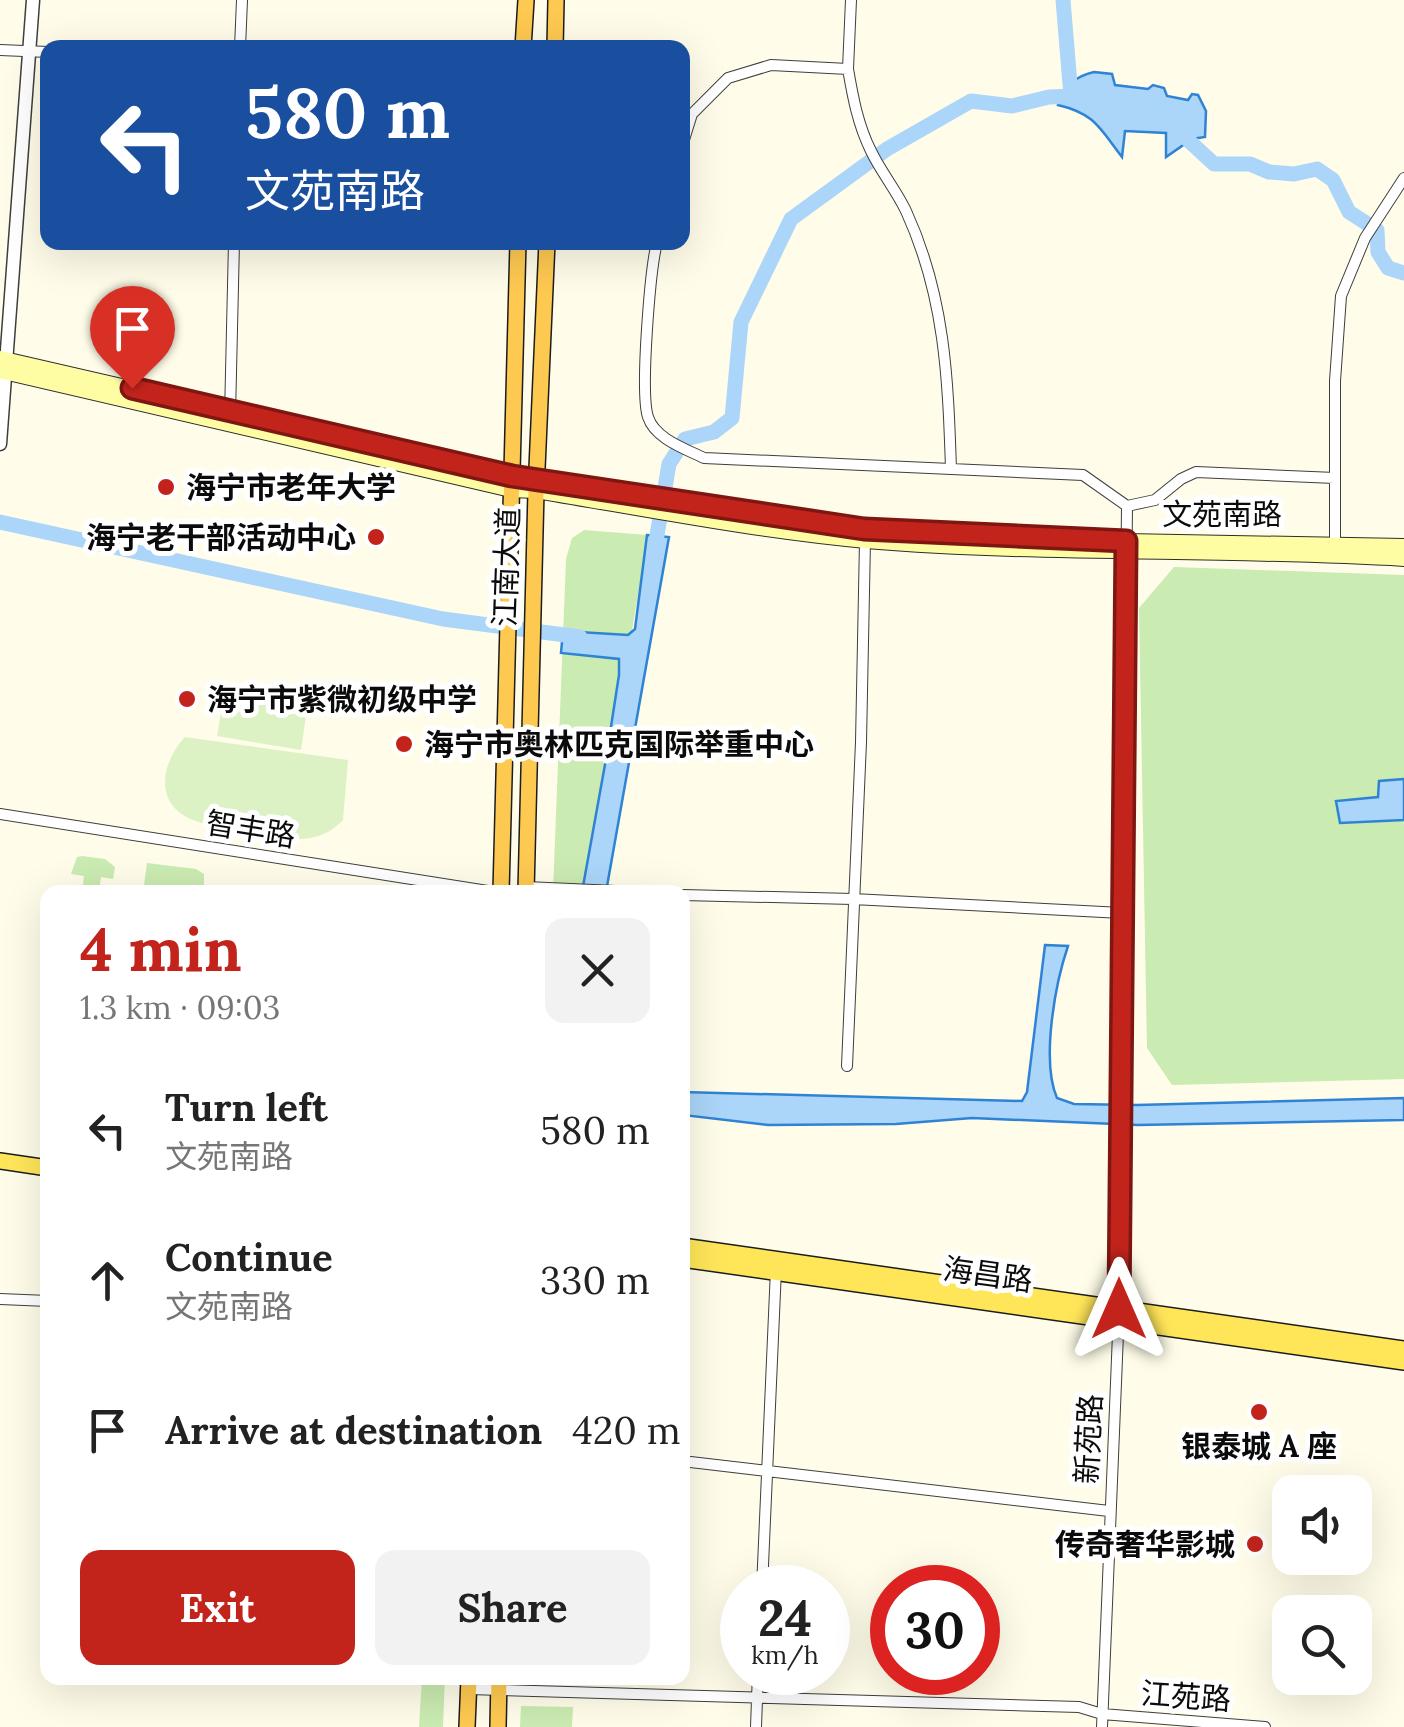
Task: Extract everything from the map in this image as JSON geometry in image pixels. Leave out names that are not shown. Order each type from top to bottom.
[{"type":"highway","points":[[524,40],[526,0]]},
{"type":"highway","points":[[555,40],[556,0]]},
{"type":"highway","name":"江南大道","points":[[498,885],[518,250]]},
{"type":"highway","name":"江南大道","points":[[526,885],[532,597],[547,250]]},
{"type":"highway","points":[[468,1727],[469,1685]]},
{"type":"highway","points":[[498,1727],[499,1685]]},
{"type":"main road","points":[[4,366],[511,483],[683,508]]},
{"type":"main road","name":"文苑南路","points":[[683,508],[865,540],[1125,547],[1404,546]]},
{"type":"main road","name":"文苑南路","points":[[683,508],[864,529],[1125,547]]},
{"type":"main road","name":"文苑南路","points":[[1335,548],[1404,559]]},
{"type":"main road","points":[[0,1152],[40,1157]]},
{"type":"main road","points":[[0,1161],[40,1167]]},
{"type":"main road","name":"海昌路","points":[[690,1248],[776,1266]]},
{"type":"main road","name":"海昌路","points":[[690,1259],[776,1266],[1404,1349]]},
{"type":"main road","name":"海昌路","points":[[1119,1314],[1404,1362]]},
{"type":"street","points":[[0,444],[33,0]]},
{"type":"street","points":[[240,40],[242,0]]},
{"type":"street","points":[[851,0],[848,70],[855,111],[871,151],[906,212],[934,290],[947,354],[952,469]]},
{"type":"street","points":[[0,50],[40,52]]},
{"type":"street","points":[[690,120],[728,78],[771,66],[848,70]]},
{"type":"street","points":[[1335,548],[1335,381],[1341,296],[1365,238],[1404,178]]},
{"type":"street","points":[[230,418],[234,250]]},
{"type":"street","points":[[656,250],[645,378],[648,418],[663,436],[704,458],[1082,474],[1127,506],[1155,500],[1196,472],[1335,478]]},
{"type":"street","name":"新苑路","points":[[1102,1727],[1119,1314],[1127,506]]},
{"type":"street","points":[[848,1066],[865,540]]},
{"type":"street","name":"智丰路","points":[[0,814],[453,885]]},
{"type":"street","points":[[690,896],[853,899],[1122,914]]},
{"type":"street","points":[[763,1565],[776,1266]]},
{"type":"street","points":[[0,1299],[40,1301]]},
{"type":"street","points":[[690,1462],[1109,1511]]},
{"type":"street","name":"江苑路","points":[[518,1685],[758,1698],[1079,1707],[1102,1714],[1265,1727]]},
{"type":"street","points":[[756,1727],[758,1698]]},
{"type":"green space","points":[[584,530],[647,535],[583,885],[553,885],[566,559],[572,538]]},
{"type":"green space","points":[[1174,567],[1404,575],[1404,1079],[1172,1085],[1147,1048],[1139,608]]},
{"type":"green space","points":[[225,690],[308,703],[301,750],[217,736]]},
{"type":"green space","points":[[185,737],[348,760],[343,820],[324,834],[297,839],[193,820],[172,804],[165,782],[170,759]]},
{"type":"green space","points":[[77,857],[105,859],[115,867],[113,879],[101,877],[100,885],[83,885],[84,876],[71,874]]},
{"type":"green space","points":[[147,863],[196,869],[204,874],[204,885],[144,885]]},
{"type":"green space","points":[[422,1685],[445,1685],[443,1727],[419,1727]]},
{"type":"green space","points":[[521,1706],[573,1707],[572,1727],[520,1727]]},
{"type":"water","points":[[1094,72],[1112,74],[1115,85],[1148,89],[1153,85],[1164,88],[1167,96],[1188,100],[1192,94],[1198,95],[1206,111],[1205,137],[1192,139],[1166,157],[1166,133],[1125,131],[1122,157],[1089,118],[1058,105],[1071,83]]},
{"type":"water","points":[[647,535],[669,537],[607,885],[583,885],[619,659],[561,653],[563,631],[628,635],[635,629]]},
{"type":"water","points":[[1404,779],[1404,820],[1340,823],[1336,801],[1378,797],[1379,781]]},
{"type":"water","points":[[1045,945],[1068,946],[1050,1044],[1057,1098],[1074,1104],[1137,1105],[1404,1098],[1404,1120],[1138,1125],[972,1118],[896,1124],[768,1125],[690,1116],[690,1092],[1022,1101],[1027,1092]]},
{"type":"waterway","points":[[1063,0],[1071,96]]},
{"type":"waterway","points":[[654,553],[669,464],[685,439],[714,432],[732,418],[741,322],[791,219],[887,149],[971,101],[1012,106],[1049,97],[1077,96]]},
{"type":"waterway","points":[[1179,124],[1187,139],[1214,164],[1250,164],[1269,172],[1294,174],[1317,169],[1333,180],[1349,212],[1377,230],[1378,252],[1388,268],[1404,273]]},
{"type":"waterway","points":[[0,522],[443,619],[580,637]]},
{"type":"place","name":"海宁市老年大学","points":[[166,487]]},
{"type":"place","name":"海宁老干部活动中心","points":[[376,537]]},
{"type":"place","name":"海宁市紫微初级中学","points":[[187,699]]},
{"type":"place","name":"海宁市奥林匹克国际举重中心","points":[[404,744]]},
{"type":"place","name":"银泰城 A 座","points":[[1259,1412]]},
{"type":"place","name":"传奇奢华影城","points":[[1255,1544]]},
{"type":"route","points":[[132,388],[512,476],[864,529],[1126,541],[1119,1309]]}]
